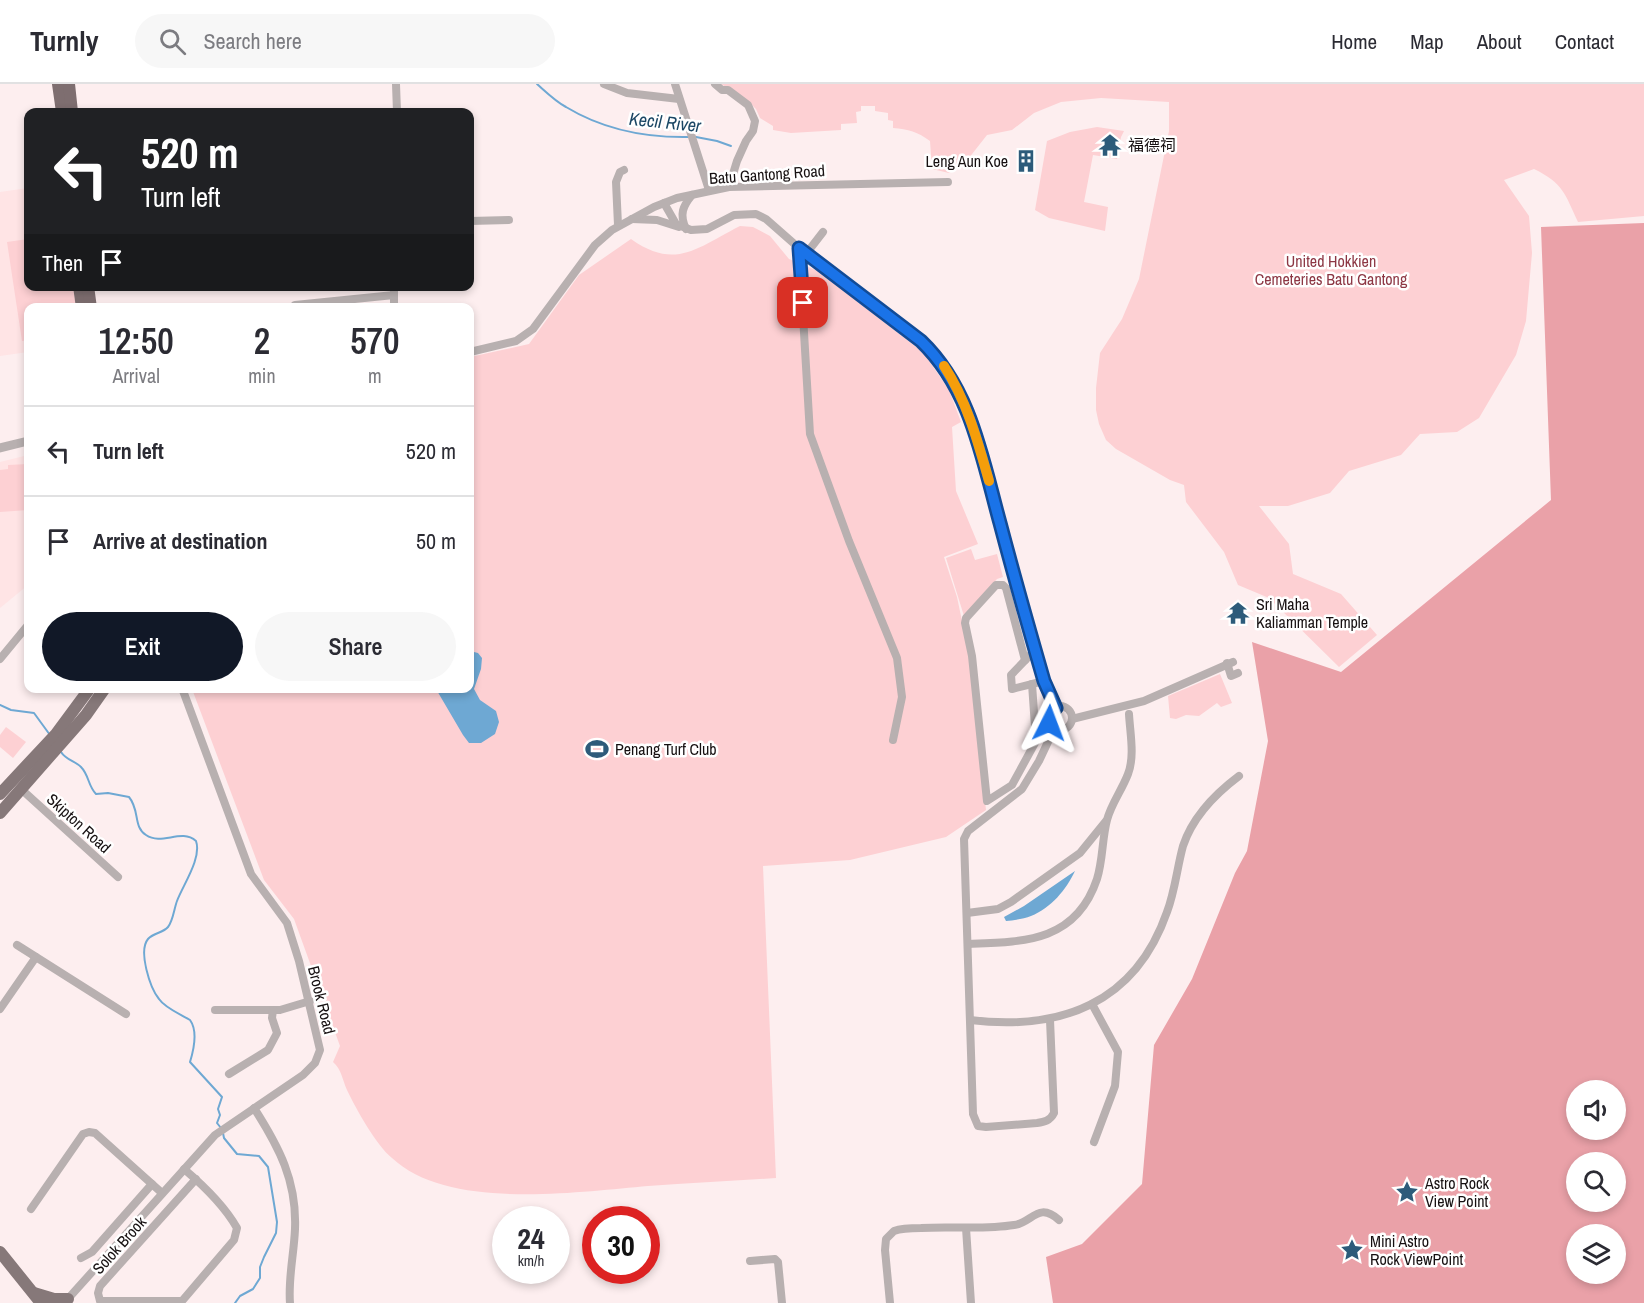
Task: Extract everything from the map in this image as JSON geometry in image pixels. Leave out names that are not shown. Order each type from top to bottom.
[{"type":"highway","points":[[58,84],[61,108]]},
{"type":"highway","points":[[69,84],[72,108]]},
{"type":"main road","points":[[0,813],[54,744],[87,693]]},
{"type":"main road","points":[[0,794],[95,704],[102,693]]},
{"type":"main road","points":[[0,1252],[30,1294],[41,1303]]},
{"type":"main road","points":[[30,1294],[65,1302]]},
{"type":"street","points":[[396,84],[397,108]]},
{"type":"street","points":[[604,84],[627,93],[678,99]]},
{"type":"street","points":[[675,84],[709,190]]},
{"type":"street","points":[[715,84],[722,90],[728,90],[748,105],[755,121],[753,131],[741,151],[729,187]]},
{"type":"street","points":[[618,225],[616,182],[620,172],[624,170]]},
{"type":"street","name":"Batu Gantong Road","points":[[474,351],[516,341],[533,329],[595,245],[618,225],[664,203],[709,190],[729,187],[948,182]]},
{"type":"street","points":[[683,228],[682,212],[685,203],[692,195]]},
{"type":"street","points":[[664,203],[673,220],[683,228]]},
{"type":"street","points":[[630,219],[657,220],[683,228],[707,229],[734,215],[756,214],[766,219],[803,251],[921,341],[938,357],[953,380],[977,438],[1044,681],[1056,708]]},
{"type":"street","points":[[474,221],[509,220]]},
{"type":"street","points":[[823,232],[803,251],[810,434],[849,541],[897,658],[902,697],[893,740]]},
{"type":"street","points":[[394,291],[394,303]]},
{"type":"street","points":[[317,303],[394,296]]},
{"type":"street","points":[[0,448],[24,442]]},
{"type":"street","points":[[1025,660],[1006,588],[1004,585],[996,585],[966,618],[965,623],[972,656],[987,801],[1012,785],[1036,741],[1032,684]]},
{"type":"street","points":[[0,659],[24,630]]},
{"type":"street","points":[[1035,650],[1011,675],[1012,689],[1044,681]]},
{"type":"street","points":[[1054,729],[1066,729],[1072,719],[1144,701],[1230,663],[1231,676],[1238,673]]},
{"type":"street","name":"Brook Road","points":[[65,1302],[215,1135],[303,1075],[315,1063],[320,1050],[310,1001],[287,923],[252,874],[184,693]]},
{"type":"street","points":[[1056,708],[1066,709],[1072,719]]},
{"type":"street","points":[[1054,729],[1049,723],[1048,716],[1056,708]]},
{"type":"street","points":[[967,913],[998,909],[1011,902],[1080,853],[1107,820],[1131,763],[1129,714]]},
{"type":"street","points":[[1050,1020],[1054,1113],[1052,1117],[1044,1122],[978,1126],[974,1118],[966,834],[1022,789],[1039,761],[1054,729]]},
{"type":"street","points":[[970,1020],[995,1023],[1050,1020],[1092,1004],[1111,992],[1131,974],[1146,956],[1167,913],[1183,848],[1193,823],[1222,789],[1239,776]]},
{"type":"street","name":"Skipton Road","points":[[21,789],[118,877]]},
{"type":"street","points":[[968,944],[1037,939],[1064,927],[1076,917],[1097,878],[1107,820]]},
{"type":"street","points":[[17,945],[126,1014]]},
{"type":"street","points":[[0,1009],[36,957]]},
{"type":"street","points":[[215,1010],[273,1010],[310,1001]]},
{"type":"street","points":[[1092,1004],[1118,1052],[1115,1086],[1094,1142]]},
{"type":"street","points":[[229,1074],[271,1048],[277,1033],[272,1018],[273,1010]]},
{"type":"street","points":[[254,1108],[277,1144],[286,1164],[295,1227],[290,1303]]},
{"type":"street","points":[[32,1209],[83,1134],[89,1132],[95,1133],[162,1193]]},
{"type":"street","name":"Solok Brook","points":[[184,1169],[196,1179],[225,1210],[237,1228],[234,1240],[186,1298],[176,1303],[98,1299],[100,1286],[196,1179]]},
{"type":"street","points":[[81,1258],[92,1252],[152,1184]]},
{"type":"street","points":[[890,1303],[885,1250],[889,1234],[899,1229],[1015,1225],[1031,1216],[1046,1212],[1059,1220]]},
{"type":"street","points":[[966,1228],[971,1303]]},
{"type":"street","points":[[750,1261],[775,1260],[778,1262],[782,1303]]},
{"type":"shaded area","points":[[24,189],[24,291],[39,291],[67,303],[24,303],[24,353],[0,356],[0,192]]},
{"type":"shaded area","points":[[1644,223],[1644,1303],[1053,1303],[1046,1257],[1082,1244],[1142,1184],[1154,1045],[1192,979],[1235,873],[1247,851],[1268,741],[1252,642],[1341,672],[1551,500],[1541,227]]},
{"type":"shaded area","points":[[24,456],[24,588],[0,608],[0,462]]},
{"type":"green space","name":"United Hokkien Cemeteries Batu Gantong","points":[[721,84],[1644,84],[1644,216],[1578,222],[1562,190],[1544,174],[1534,169],[1504,180],[1529,216],[1532,253],[1526,321],[1516,355],[1479,418],[1457,432],[1420,434],[1401,455],[1349,471],[1330,493],[1288,506],[1259,506],[1289,544],[1293,574],[1341,594],[1377,635],[1339,667],[1269,598],[1238,585],[1224,552],[1186,502],[1184,485],[1170,480],[1116,449],[1106,440],[1099,424],[1096,410],[1096,388],[1100,353],[1122,319],[1139,279],[1169,131],[1169,102],[1101,98],[1061,102],[1034,113],[1012,130],[987,135],[965,163],[949,173],[932,169],[930,141],[913,132],[893,128],[893,121],[888,120],[888,113],[875,111],[875,106],[861,106],[861,111],[856,112],[857,123],[841,124],[841,130],[791,133],[773,130],[773,126],[760,118],[756,109],[747,100]]},
{"type":"green space","points":[[1097,127],[1124,131],[1117,159],[1093,155],[1084,202],[1108,207],[1105,231],[1049,218],[1035,210],[1047,141],[1070,132]]},
{"type":"green space","name":"Penang Turf Club","points":[[740,226],[753,227],[770,236],[789,259],[818,271],[924,353],[949,390],[961,422],[952,427],[956,491],[978,544],[944,557],[957,597],[970,659],[986,810],[946,837],[850,860],[763,866],[776,1178],[551,1194],[479,1192],[446,1186],[416,1175],[392,1158],[373,1136],[351,1098],[340,1071],[333,1062],[340,1046],[294,919],[264,880],[194,693],[474,693],[474,356],[529,344],[579,275],[631,239],[661,253],[674,254],[699,248]]},
{"type":"green space","points":[[24,240],[24,291],[74,291],[75,303],[24,303],[24,341],[22,341],[7,242]]},
{"type":"green space","points":[[24,464],[24,510],[0,512],[0,470],[8,469],[8,465]]},
{"type":"green space","points":[[971,549],[975,560],[997,554],[1003,577],[997,579],[964,616],[946,558]]},
{"type":"green space","points":[[1220,674],[1232,703],[1221,707],[1217,703],[1199,716],[1186,715],[1176,719],[1170,718],[1168,696]]},
{"type":"green space","points":[[6,727],[26,742],[13,758],[0,747],[0,735]]},
{"type":"water","points":[[474,652],[482,658],[474,689]]},
{"type":"water","points":[[474,689],[480,700],[496,711],[499,722],[495,734],[481,743],[469,743],[438,693],[474,693]]},
{"type":"water","points":[[1075,871],[1067,885],[1045,908],[1028,917],[1006,921],[1004,917]]},
{"type":"waterway","name":"Kecil River","points":[[537,84],[566,107],[595,122],[641,134],[690,137]]},
{"type":"waterway","name":"Kecil River","points":[[696,137],[731,146]]},
{"type":"waterway","points":[[0,705],[11,710],[34,713],[50,735]]},
{"type":"waterway","points":[[61,752],[84,770],[96,794],[108,793],[129,797],[139,828],[146,835],[158,839],[184,836],[196,841],[194,863],[177,901],[171,922],[166,929],[148,939],[144,952],[149,978],[159,999],[169,1008],[190,1020],[192,1024],[194,1040],[190,1062],[222,1097],[217,1123],[221,1128]]},
{"type":"waterway","points":[[223,1133],[224,1138],[237,1154],[259,1156],[268,1167],[277,1222],[276,1233],[260,1267],[260,1278],[253,1289],[240,1296],[235,1303]]},
{"type":"slow traffic","points":[[944,366],[963,401],[977,438],[989,481]]},
{"type":"place","name":"福德祠","points":[[1110,145]]},
{"type":"place","name":"Leng Aun Koe","points":[[1026,161]]},
{"type":"place","name":"Sri Maha Kaliamman Temple","points":[[1238,613]]},
{"type":"place","name":"Penang Turf Club","points":[[597,749]]},
{"type":"place","name":"Astro Rock View Point","points":[[1407,1192]]},
{"type":"place","name":"Mini Astro Rock ViewPoint","points":[[1352,1250]]},
{"type":"route","points":[[803,303],[799,248],[921,341],[938,357],[953,380],[977,438],[1044,681],[1056,708],[1048,716],[1049,723]]}]
